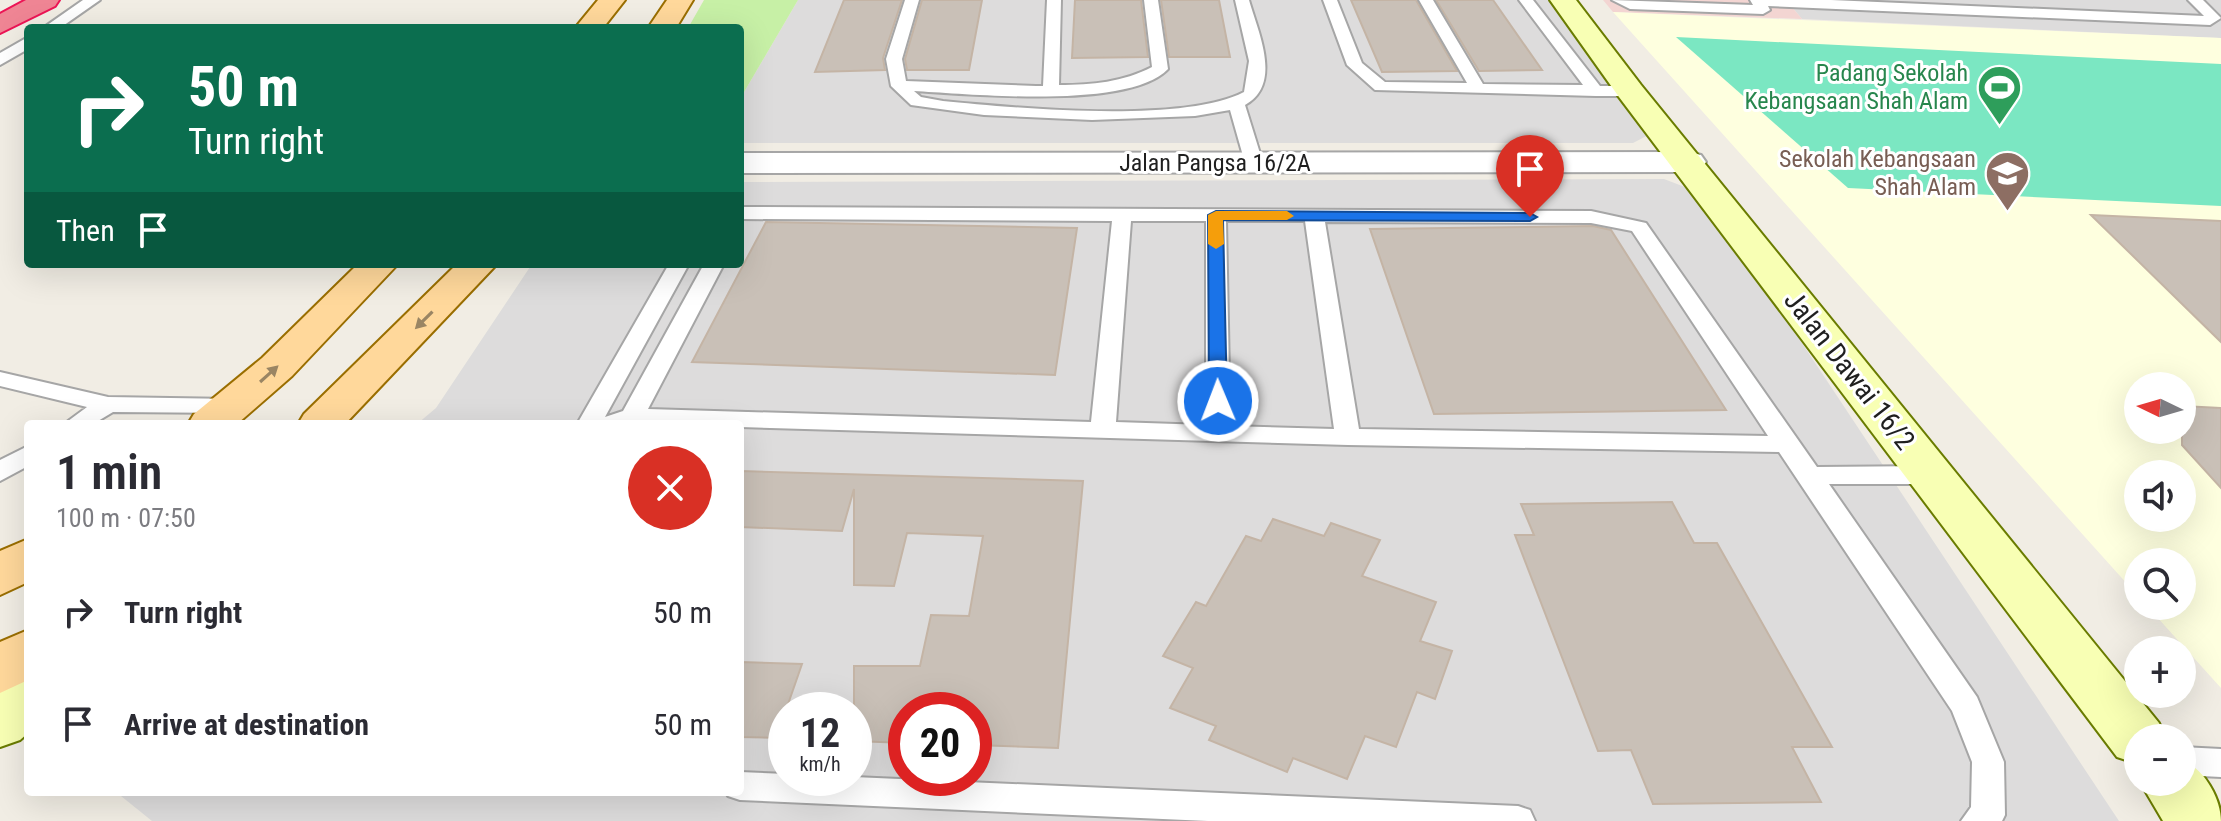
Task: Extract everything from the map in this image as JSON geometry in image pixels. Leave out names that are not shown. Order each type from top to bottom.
[{"type":"highway","points":[[0,25],[46,0]]},
{"type":"main road","points":[[592,24],[612,0]]},
{"type":"main road","points":[[665,24],[680,0]]},
{"type":"main road","points":[[221,415],[277,367],[375,268]]},
{"type":"main road","points":[[325,420],[474,268]]},
{"type":"main road","points":[[0,576],[24,560]]},
{"type":"main road","points":[[0,671],[24,654]]},
{"type":"street","name":"Jalan Dawai 16/2","points":[[1563,0],[1613,91],[1689,162],[2126,724]]},
{"type":"street","name":"Jalan Pangsa 16/2A","points":[[744,163],[1689,162]]},
{"type":"street","points":[[0,723],[24,702]]},
{"type":"street","points":[[2180,796],[2198,821]]},
{"type":"lane","points":[[56,24],[93,0]]},
{"type":"lane","points":[[912,0],[894,59],[899,86],[913,100],[945,107],[1051,113],[1164,114],[1237,105],[1250,97],[1259,74],[1242,0]]},
{"type":"lane","points":[[1051,90],[1054,0]]},
{"type":"lane","points":[[899,86],[1051,90],[1123,86],[1160,69],[1151,0]]},
{"type":"lane","points":[[1330,0],[1355,65],[1381,87],[1613,91]]},
{"type":"lane","points":[[1426,0],[1479,90]]},
{"type":"lane","points":[[1526,0],[1613,91]]},
{"type":"lane","points":[[1619,0],[1630,5],[1763,10],[1757,1]]},
{"type":"lane","points":[[2043,0],[2059,14]]},
{"type":"lane","points":[[1757,1],[2210,21],[2214,18],[2195,0]]},
{"type":"lane","points":[[0,60],[24,45]]},
{"type":"lane","points":[[1237,105],[1254,163]]},
{"type":"lane","points":[[744,213],[1591,217],[1639,227],[1966,706],[1988,762],[1988,815],[1978,821]]},
{"type":"lane","points":[[1103,427],[1122,215]]},
{"type":"lane","points":[[1216,215],[1218,432]]},
{"type":"lane","points":[[1314,216],[1348,437]]},
{"type":"lane","points":[[591,420],[677,268]]},
{"type":"lane","points":[[631,420],[712,268]]},
{"type":"lane","points":[[0,379],[108,404],[221,415]]},
{"type":"lane","points":[[82,420],[108,404]]},
{"type":"lane","points":[[744,422],[1103,427],[1348,437],[1790,444]]},
{"type":"lane","points":[[0,472],[24,457]]},
{"type":"lane","points":[[1811,476],[1932,475]]},
{"type":"lane","points":[[2196,762],[2221,763]]},
{"type":"lane","points":[[744,786],[1518,821]]},
{"type":"shaded area","points":[[798,0],[1552,0],[1658,130],[1633,143],[744,143],[744,92]]},
{"type":"shaded area","points":[[1603,0],[1786,0],[1802,19],[1613,12]]},
{"type":"shaded area","points":[[1786,0],[2221,0],[2221,38],[1802,19]]},
{"type":"shaded area","name":"Sekolah Kebangsaan Shah Alam","points":[[1613,12],[2221,38],[2221,688],[2196,660],[2196,636],[2174,636],[2160,620],[2196,620],[2196,548],[2124,548],[2124,580]]},
{"type":"shaded area","points":[[1664,179],[1703,194],[2119,821],[152,821],[121,796],[744,796],[744,420],[422,420],[436,408],[529,268],[744,268],[744,182]]},
{"type":"green space","points":[[704,0],[798,0],[744,92],[744,24],[690,24]]},
{"type":"green space","name":"Padang Sekolah Kebangsaan Shah Alam","points":[[1676,37],[2221,64],[2221,206],[1848,188]]},
{"type":"building","points":[[844,0],[902,0],[883,58],[885,70],[815,72]]},
{"type":"building","points":[[922,0],[982,0],[969,70],[907,70],[905,59]]},
{"type":"building","points":[[1075,0],[1141,0],[1148,57],[1072,58]]},
{"type":"building","points":[[1161,0],[1219,0],[1230,57],[1169,57]]},
{"type":"building","points":[[1351,0],[1416,0],[1457,71],[1382,72]]},
{"type":"building","points":[[1436,0],[1493,0],[1542,70],[1479,71]]},
{"type":"building","points":[[2091,215],[2221,221],[2221,342]]},
{"type":"building","points":[[766,222],[1077,228],[1055,375],[692,362]]},
{"type":"building","points":[[1593,226],[1611,230],[1726,410],[1434,414],[1370,229]]},
{"type":"building","points":[[2196,407],[2221,408],[2221,488],[2196,460],[2182,445],[2196,444]]},
{"type":"building","points":[[744,471],[1083,481],[1058,748],[992,746],[992,692],[888,692],[888,742],[872,742],[872,692],[854,692],[854,666],[920,666],[931,615],[969,616],[983,536],[907,533],[894,586],[854,585],[854,489],[842,531],[744,527]]},
{"type":"building","points":[[1672,502],[1694,543],[1717,543],[1832,747],[1792,747],[1821,802],[1653,804],[1631,750],[1598,751],[1515,535],[1534,535],[1521,504]]},
{"type":"building","points":[[1273,519],[1324,536],[1331,523],[1380,540],[1362,576],[1436,602],[1420,641],[1452,651],[1435,699],[1417,692],[1396,747],[1365,736],[1347,779],[1293,758],[1287,772],[1209,740],[1216,726],[1170,708],[1193,668],[1163,656],[1196,602],[1206,606],[1246,536],[1261,541]]},
{"type":"building","points":[[744,662],[802,664],[792,692],[768,692],[768,738],[744,737]]},
{"type":"slow traffic","points":[[1216,244],[1216,215],[1287,216]]},
{"type":"place","name":"Padang Sekolah Kebangsaan Shah Alam","points":[[1999,126]]},
{"type":"place","name":"Sekolah Kebangsaan Shah Alam","points":[[2007,212]]},
{"type":"route","points":[[1218,401],[1216,215],[1530,217]]}]
